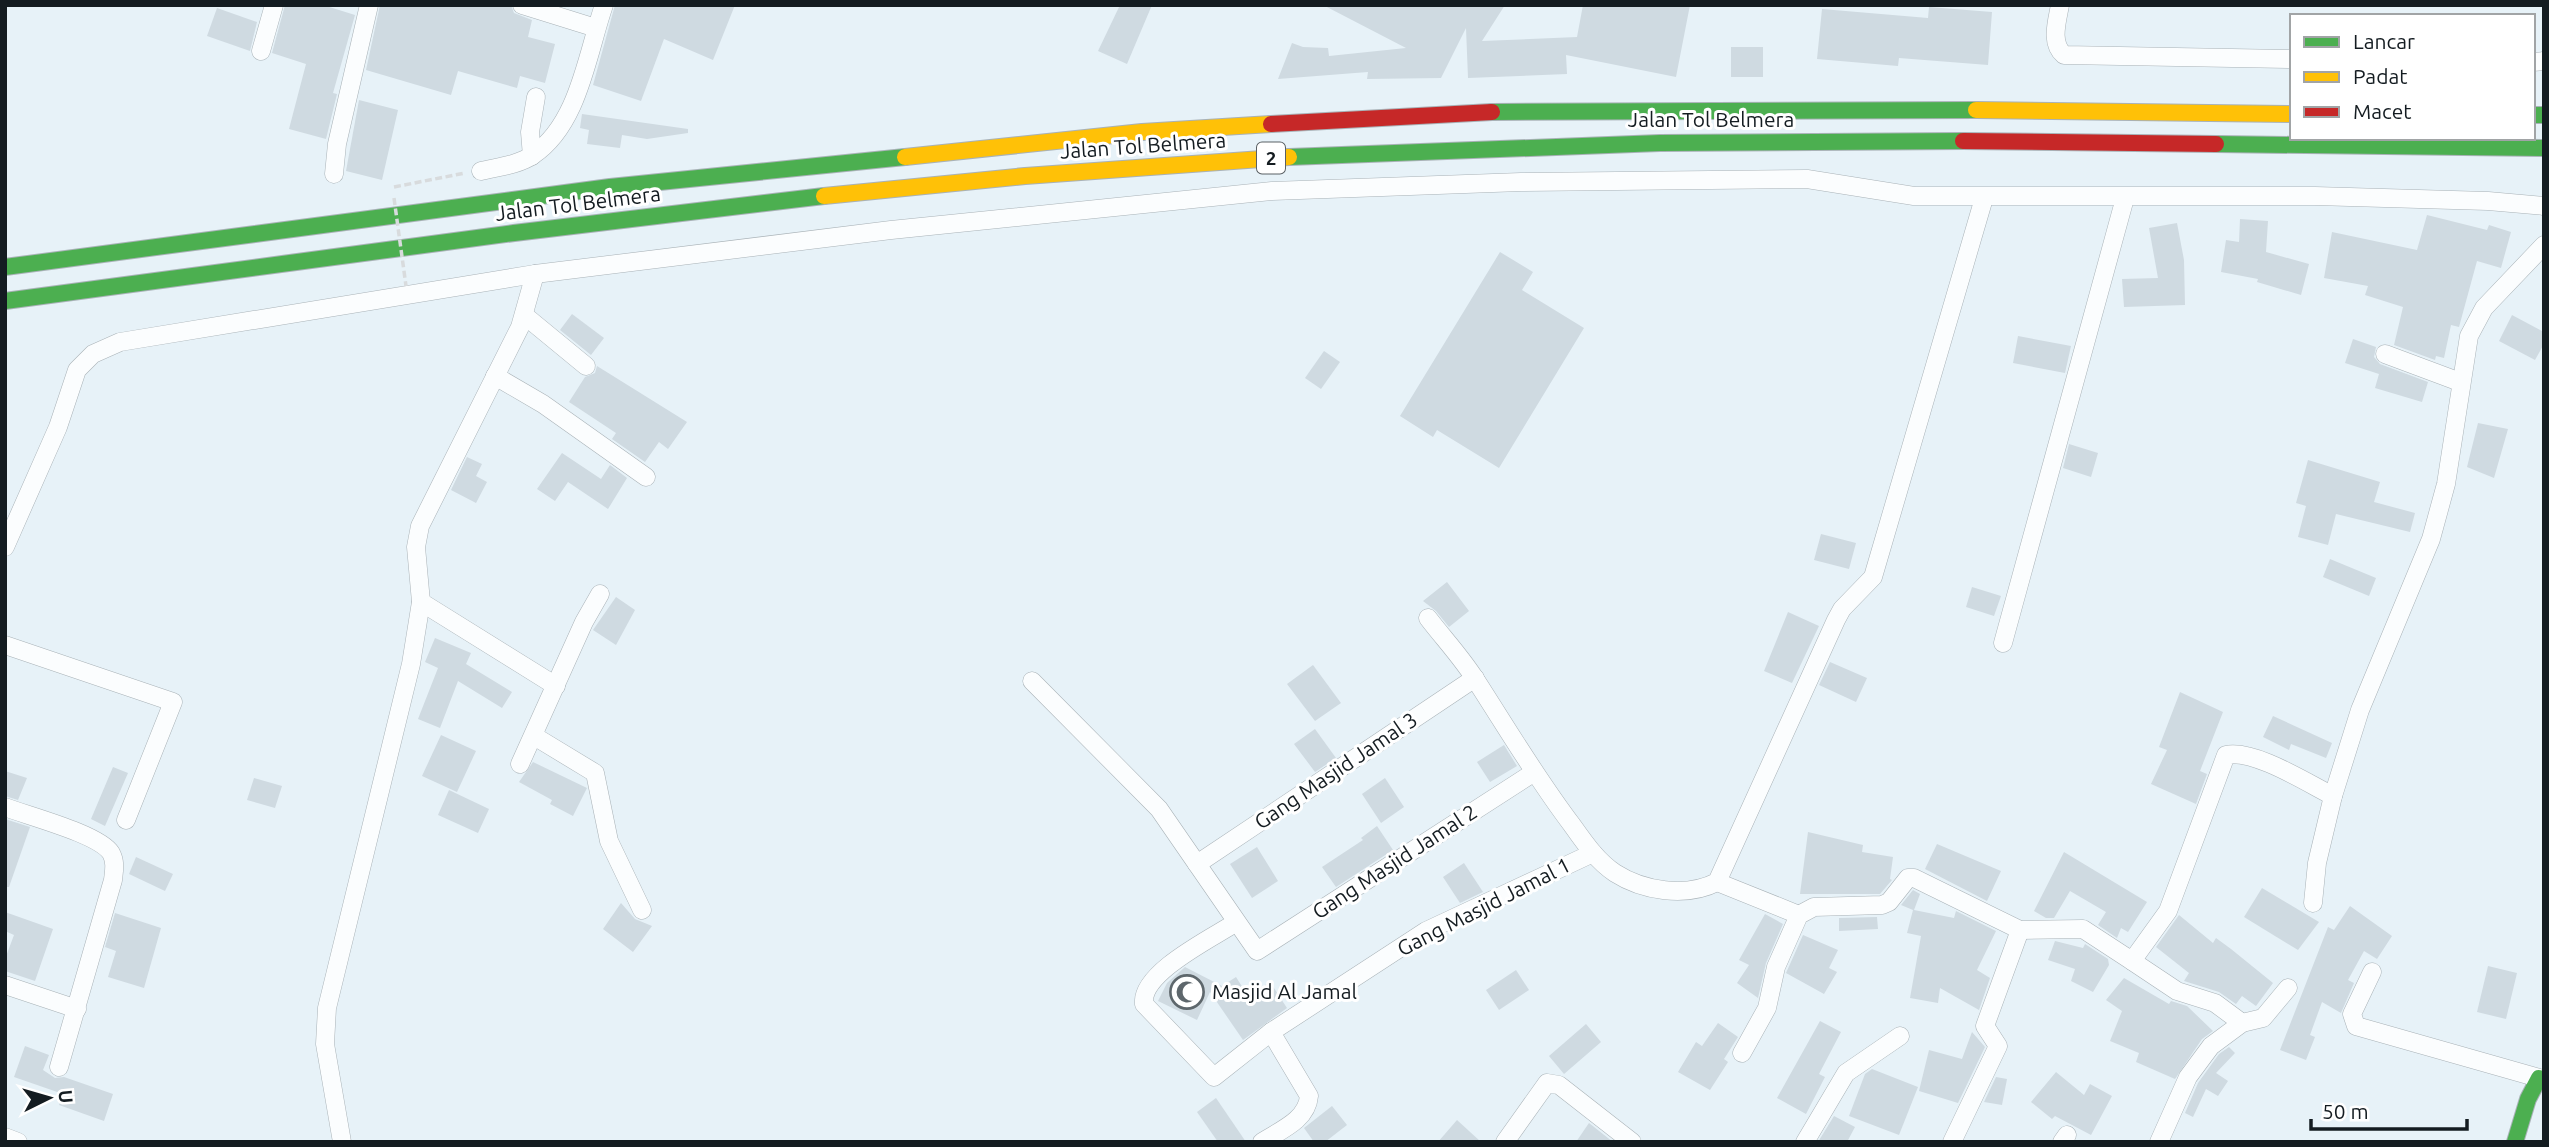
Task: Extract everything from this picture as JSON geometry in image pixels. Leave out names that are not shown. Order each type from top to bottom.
[{"type":"main road","name":"Jalan Tol Belmera","points":[[5,267],[610,187],[1142,132],[1439,113],[1587,110],[1852,109],[2290,114]]},
{"type":"main road","name":"Jalan Tol Belmera","points":[[5,300],[821,195],[1159,165],[1364,152],[1619,142],[1850,140],[2544,148]]},
{"type":"main road","points":[[2515,1142],[2528,1099],[2542,1078]]},
{"type":"street","points":[[261,51],[274,5]]},
{"type":"street","points":[[334,174],[337,144],[369,5]]},
{"type":"street","points":[[522,5],[596,28]]},
{"type":"street","points":[[481,171],[532,156],[560,129],[573,101],[604,5]]},
{"type":"street","points":[[2060,5],[2055,38],[2058,50],[2064,55],[2290,59]]},
{"type":"street","points":[[532,156],[530,132],[536,97]]},
{"type":"street","points":[[5,547],[83,361],[120,342],[293,310],[535,274],[891,230],[1272,191],[1521,182],[1807,179],[1914,196],[2315,196],[2488,201],[2544,206]]},
{"type":"street","points":[[1428,618],[1475,678],[1533,773],[1593,853],[1613,872],[1642,886],[1673,891],[1705,889],[1717,882],[1836,620],[1842,609],[1873,577],[1984,198]]},
{"type":"street","points":[[2003,643],[2125,198]]},
{"type":"street","points":[[2313,903],[2317,863],[2333,796],[2360,710],[2431,539],[2446,484],[2469,336],[2483,308],[2544,245]]},
{"type":"street","points":[[342,1142],[325,1044],[327,1008],[411,664],[421,603],[416,547],[420,526],[524,315],[535,274]]},
{"type":"street","points":[[524,315],[586,366]]},
{"type":"street","points":[[2385,354],[2460,382]]},
{"type":"street","points":[[495,376],[543,404],[646,477]]},
{"type":"street","points":[[520,764],[584,622],[600,594]]},
{"type":"street","points":[[421,603],[556,686]]},
{"type":"street","points":[[5,645],[173,702],[126,820]]},
{"type":"street","name":"Gang Masjid Jamal 3","points":[[1197,864],[1475,678]]},
{"type":"street","points":[[1032,681],[1159,809],[1235,923]]},
{"type":"street","points":[[534,736],[596,773],[609,841],[642,910]]},
{"type":"street","points":[[2132,961],[2168,911],[2226,755],[2237,752],[2254,758],[2333,796]]},
{"type":"street","name":"Gang Masjid Jamal 2","points":[[1235,923],[1257,951],[1533,773]]},
{"type":"street","points":[[5,807],[88,837],[106,847],[113,858],[113,880],[59,1067]]},
{"type":"street","name":"Gang Masjid Jamal 1","points":[[1235,923],[1155,976],[1144,993],[1144,1004],[1214,1077],[1271,1032],[1426,931],[1593,853]]},
{"type":"street","points":[[1742,1053],[1767,1008],[1776,967],[1799,915],[1814,907],[1882,905],[1889,902],[1908,878],[1914,878],[2020,930],[2083,929],[2177,991],[2215,1003],[2242,1023]]},
{"type":"street","points":[[1717,882],[1799,915]]},
{"type":"street","points":[[1952,1142],[1998,1046],[1985,1026],[2020,930]]},
{"type":"street","points":[[2372,972],[2352,1014],[2356,1026],[2542,1078]]},
{"type":"street","points":[[5,985],[77,1009]]},
{"type":"street","points":[[2159,1142],[2188,1077],[2211,1046],[2242,1023],[2263,1018],[2288,988]]},
{"type":"street","points":[[1262,1142],[1288,1136],[1308,1107],[1309,1096],[1271,1032]]},
{"type":"street","points":[[1805,1142],[1846,1073],[1900,1036]]},
{"type":"street","points":[[1505,1142],[1547,1083],[1559,1085],[1632,1142]]},
{"type":"street","points":[[5,1137],[18,1142]]},
{"type":"path","points":[[406,286],[392,190],[397,185],[481,171]]},
{"type":"building","points":[[285,5],[323,5],[355,15],[333,93],[337,94],[326,139],[289,129],[306,64],[272,53]]},
{"type":"building","points":[[380,5],[511,5],[514,13],[532,20],[528,37],[555,44],[545,83],[520,76],[517,88],[458,71],[451,95],[366,70]]},
{"type":"building","points":[[615,5],[735,5],[713,60],[664,39],[641,101],[593,85]]},
{"type":"building","points":[[1120,5],[1152,5],[1127,64],[1098,51]]},
{"type":"building","points":[[1323,5],[1505,5],[1482,41],[1577,37],[1583,5],[1690,5],[1676,77],[1566,55],[1567,74],[1468,78],[1466,28],[1441,78],[1367,79],[1368,72],[1278,79],[1292,43],[1303,47],[1328,48],[1329,56],[1406,48]]},
{"type":"building","points":[[1929,7],[1992,12],[1988,65],[1899,58],[1898,66],[1817,59],[1822,9],[1928,18]]},
{"type":"building","points":[[217,8],[257,22],[250,51],[207,36]]},
{"type":"building","points":[[1731,47],[1763,47],[1763,77],[1731,77]]},
{"type":"building","points":[[359,100],[398,110],[382,180],[346,171]]},
{"type":"building","points":[[582,114],[688,129],[688,133],[647,139],[622,135],[620,148],[587,144],[589,130],[580,128]]},
{"type":"building","points":[[2427,215],[2487,230],[2489,225],[2511,232],[2501,268],[2477,261],[2459,327],[2451,325],[2444,358],[2436,356],[2435,360],[2394,345],[2403,307],[2365,295],[2368,286],[2324,278],[2332,232],[2417,250]]},
{"type":"building","points":[[2240,219],[2268,221],[2266,252],[2309,264],[2301,295],[2257,282],[2258,279],[2221,272],[2226,240],[2239,242]]},
{"type":"building","points":[[2177,223],[2184,260],[2185,305],[2124,307],[2122,279],[2158,278],[2149,228]]},
{"type":"building","points":[[1500,252],[1533,272],[1522,290],[1584,328],[1499,468],[1437,430],[1433,437],[1400,416]]},
{"type":"building","points":[[572,314],[604,338],[591,355],[560,330]]},
{"type":"building","points":[[2512,315],[2544,332],[2544,344],[2535,360],[2499,341]]},
{"type":"building","points":[[2018,336],[2071,346],[2065,373],[2013,363]]},
{"type":"building","points":[[2353,339],[2376,347],[2374,357],[2380,364],[2428,382],[2422,402],[2375,388],[2379,374],[2345,363]]},
{"type":"building","points":[[1324,351],[1340,362],[1321,389],[1305,378]]},
{"type":"building","points":[[597,366],[687,422],[668,449],[659,442],[645,462],[612,439],[616,433],[569,402],[585,377],[595,373]]},
{"type":"building","points":[[2478,423],[2508,429],[2494,478],[2467,467]]},
{"type":"building","points":[[2069,444],[2098,453],[2091,477],[2063,468]]},
{"type":"building","points":[[562,453],[601,479],[610,465],[627,478],[608,509],[568,482],[555,501],[537,489]]},
{"type":"building","points":[[467,457],[482,464],[476,476],[487,482],[476,503],[451,490]]},
{"type":"building","points":[[2308,460],[2380,482],[2374,502],[2415,513],[2410,532],[2336,514],[2328,545],[2298,537],[2306,506],[2296,503]]},
{"type":"building","points":[[1821,534],[1856,543],[1849,569],[1814,560]]},
{"type":"building","points":[[2330,559],[2376,578],[2369,596],[2323,577]]},
{"type":"building","points":[[1447,582],[1469,611],[1449,627],[1436,611],[1423,601]]},
{"type":"building","points":[[1972,587],[2001,596],[1994,616],[1966,607]]},
{"type":"building","points":[[616,597],[635,610],[616,645],[593,630]]},
{"type":"building","points":[[1788,612],[1819,626],[1792,683],[1764,671]]},
{"type":"building","points":[[435,638],[471,653],[466,664],[512,692],[502,708],[458,681],[440,728],[418,719],[438,668],[425,662]]},
{"type":"building","points":[[1830,662],[1867,678],[1856,702],[1819,685]]},
{"type":"building","points":[[1313,665],[1341,703],[1315,721],[1287,684]]},
{"type":"building","points":[[2180,692],[2223,712],[2200,771],[2207,774],[2196,804],[2151,784],[2167,750],[2159,747]]},
{"type":"building","points":[[2273,716],[2332,743],[2326,758],[2291,744],[2289,750],[2263,737]]},
{"type":"building","points":[[1315,729],[1336,758],[1315,772],[1294,744]]},
{"type":"building","points":[[441,735],[476,751],[457,792],[422,776]]},
{"type":"building","points":[[1504,745],[1517,766],[1490,782],[1477,762]]},
{"type":"building","points":[[533,762],[587,788],[573,816],[550,804],[552,800],[519,782]]},
{"type":"building","points":[[113,767],[128,773],[105,826],[91,819]]},
{"type":"building","points":[[5,771],[27,778],[18,800],[5,796]]},
{"type":"building","points":[[254,778],[282,786],[275,808],[247,800]]},
{"type":"building","points":[[1385,778],[1404,807],[1381,823],[1362,794]]},
{"type":"building","points":[[449,790],[489,809],[478,833],[438,815]]},
{"type":"building","points":[[5,819],[30,827],[9,887],[5,887]]},
{"type":"building","points":[[1377,826],[1393,850],[1336,887],[1322,867],[1363,840],[1361,838]]},
{"type":"building","points":[[1808,832],[1863,845],[1862,852],[1893,857],[1892,880],[1880,894],[1800,894]]},
{"type":"building","points":[[1937,844],[2001,871],[1987,901],[1925,869]]},
{"type":"building","points":[[1257,847],[1278,881],[1252,898],[1230,864]]},
{"type":"building","points":[[2064,852],[2147,902],[2128,932],[2121,928],[2117,938],[2098,925],[2106,912],[2070,891],[2054,918],[2046,918],[2034,911]]},
{"type":"building","points":[[136,857],[173,874],[165,891],[129,874]]},
{"type":"building","points":[[1464,863],[1483,892],[1460,903],[1443,877]]},
{"type":"building","points":[[2262,888],[2319,922],[2298,950],[2244,917]]},
{"type":"building","points":[[1913,890],[1920,894],[1914,910],[1954,918],[1956,911],[1996,931],[1977,970],[1990,978],[1979,1010],[1940,988],[1938,1003],[1910,998],[1921,936],[1907,933],[1913,910],[1901,905]]},
{"type":"building","points":[[621,903],[635,919],[652,926],[633,952],[603,929]]},
{"type":"building","points":[[2350,906],[2392,936],[2377,959],[2364,951],[2348,980],[2354,983],[2341,1013],[2322,1002],[2310,1035],[2315,1037],[2306,1060],[2280,1050],[2328,927],[2334,930]]},
{"type":"building","points":[[5,912],[53,929],[35,981],[5,971],[5,959],[14,935],[5,931]]},
{"type":"building","points":[[115,913],[161,928],[144,988],[108,977],[116,951],[105,947]]},
{"type":"building","points":[[1765,914],[1783,924],[1766,963],[1758,998],[1737,983],[1749,965],[1739,960]]},
{"type":"building","points":[[2179,915],[2213,943],[2216,938],[2273,983],[2256,1006],[2242,996],[2236,1004],[2219,992],[2184,981],[2189,973],[2156,947]]},
{"type":"building","points":[[1877,917],[1878,929],[1839,931],[1839,918]]},
{"type":"building","points":[[1803,935],[1838,950],[1829,968],[1837,972],[1824,994],[1786,973]]},
{"type":"building","points":[[2055,941],[2083,948],[2085,944],[2108,959],[2109,965],[2093,992],[2071,981],[2075,969],[2048,960]]},
{"type":"building","points":[[2488,966],[2517,973],[2506,1019],[2477,1012]]},
{"type":"building","points":[[1185,967],[1222,986],[1236,977],[1248,996],[1270,982],[1287,1008],[1243,1040],[1210,992],[1197,1020],[1158,1001],[1167,983]]},
{"type":"building","points":[[1516,970],[1529,990],[1499,1010],[1486,990]]},
{"type":"building","points":[[2124,978],[2169,1004],[2171,1001],[2187,1006],[2213,1031],[2202,1039],[2175,1079],[2136,1062],[2139,1053],[2110,1041],[2122,1011],[2106,1000]]},
{"type":"building","points":[[1820,1021],[1841,1032],[1819,1074],[1825,1077],[1806,1114],[1777,1098]]},
{"type":"building","points":[[1718,1023],[1738,1037],[1724,1059],[1728,1062],[1710,1090],[1678,1072],[1696,1042],[1702,1046]]},
{"type":"building","points":[[1586,1024],[1601,1042],[1564,1074],[1549,1056]]},
{"type":"building","points":[[1972,1032],[1985,1047],[1958,1103],[1919,1091],[1929,1050],[1962,1059]]},
{"type":"building","points":[[25,1046],[49,1055],[43,1070],[55,1078],[64,1077],[113,1094],[104,1121],[59,1105],[63,1094],[14,1077]]},
{"type":"building","points":[[2229,1047],[2235,1053],[2216,1073],[2228,1081],[2218,1096],[2206,1089],[2193,1117],[2185,1113],[2198,1083],[2219,1054]]},
{"type":"building","points":[[1872,1069],[1918,1087],[1899,1135],[1849,1116],[1865,1074]]},
{"type":"building","points":[[2056,1072],[2084,1095],[2090,1084],[2112,1096],[2091,1135],[2055,1116],[2052,1119],[2031,1102]]},
{"type":"building","points":[[1996,1077],[2007,1079],[2002,1105],[1984,1102]]},
{"type":"building","points":[[1216,1098],[1246,1142],[1218,1142],[1197,1112]]},
{"type":"building","points":[[1332,1106],[1347,1125],[1325,1142],[1314,1142],[1304,1128]]},
{"type":"building","points":[[1834,1116],[1855,1127],[1847,1142],[1818,1142]]},
{"type":"building","points":[[1457,1120],[1481,1142],[1438,1142]]},
{"type":"building","points":[[1589,1123],[1613,1142],[1576,1142]]},
{"type":"traffic: fast","points":[[1492,112],[1976,110]]},
{"type":"traffic: fast","points":[[2535,115],[2544,115]]},
{"type":"traffic: fast","points":[[1289,157],[1660,143],[1963,141]]},
{"type":"traffic: fast","points":[[2216,144],[2544,148]]},
{"type":"traffic: fast","points":[[5,267],[610,187],[905,157]]},
{"type":"traffic: fast","points":[[5,301],[514,233],[824,196]]},
{"type":"traffic: fast","points":[[2515,1142],[2528,1099],[2539,1078],[2544,1079]]},
{"type":"traffic: slow","points":[[1976,110],[2290,114]]},
{"type":"traffic: slow","points":[[905,157],[1142,132],[1271,124]]},
{"type":"traffic: slow","points":[[824,196],[1025,176],[1289,157]]},
{"type":"traffic: jam","points":[[1271,124],[1492,112]]},
{"type":"traffic: jam","points":[[1963,141],[2216,144]]},
{"type":"place","name":"Masjid Al Jamal","points":[[1187,992]]}]
